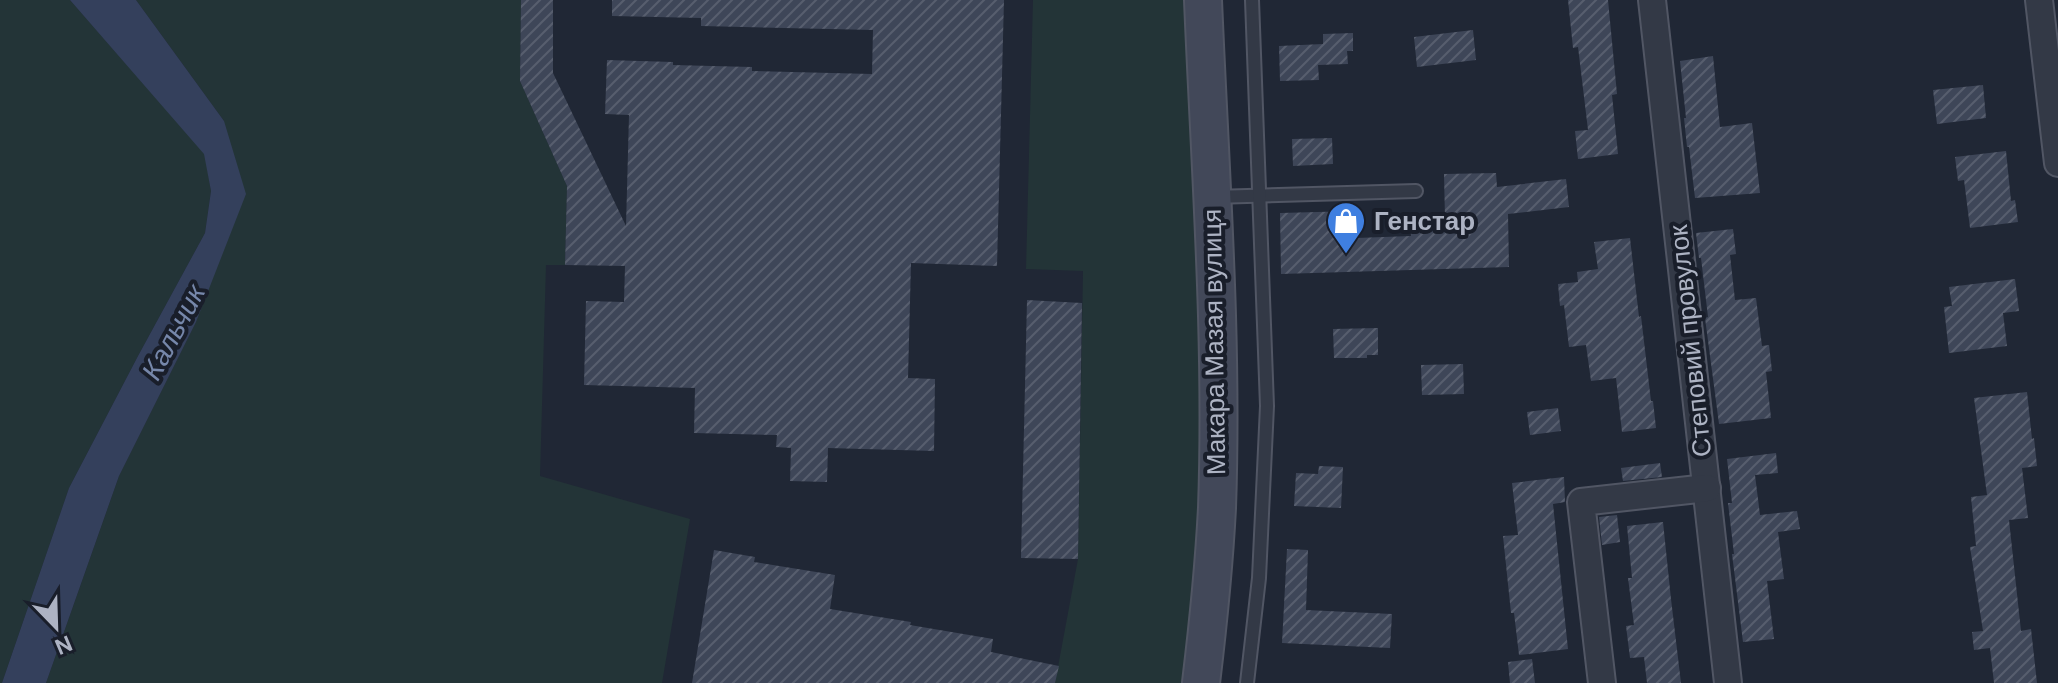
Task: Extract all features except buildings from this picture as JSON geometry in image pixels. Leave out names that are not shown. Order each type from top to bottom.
[{"type":"main road","name":"Макара Мазая вулиця","points":[[1201,683],[1217,508],[1217,347],[1203,0]]},
{"type":"street","name":"Степовий провулок","points":[[1652,0],[1728,683]]},
{"type":"street","points":[[2039,0],[2058,163]]},
{"type":"street","points":[[1602,683],[1581,502],[1707,488]]},
{"type":"lane","points":[[1247,683],[1259,578],[1267,406],[1252,0]]},
{"type":"lane","points":[[1211,197],[1416,191]]},
{"type":"shaded area","points":[[0,0],[70,0],[205,154],[211,191],[205,233],[69,488],[2,683],[0,683]]},
{"type":"shaded area","points":[[136,0],[521,0],[520,81],[567,186],[565,265],[546,265],[540,476],[690,519],[662,683],[46,683],[119,476],[196,322],[224,121]]},
{"type":"shaded area","points":[[1033,0],[1193,0],[1208,347],[1193,683],[1055,683],[1078,559],[1083,271],[1026,269]]},
{"type":"water","name":"Кальчик","points":[[70,0],[136,0],[224,121],[246,194],[196,322],[119,476],[46,683],[2,683],[69,488],[205,233],[211,191],[204,154]]},
{"type":"place","name":"Генстар","points":[[1346,255]]}]
